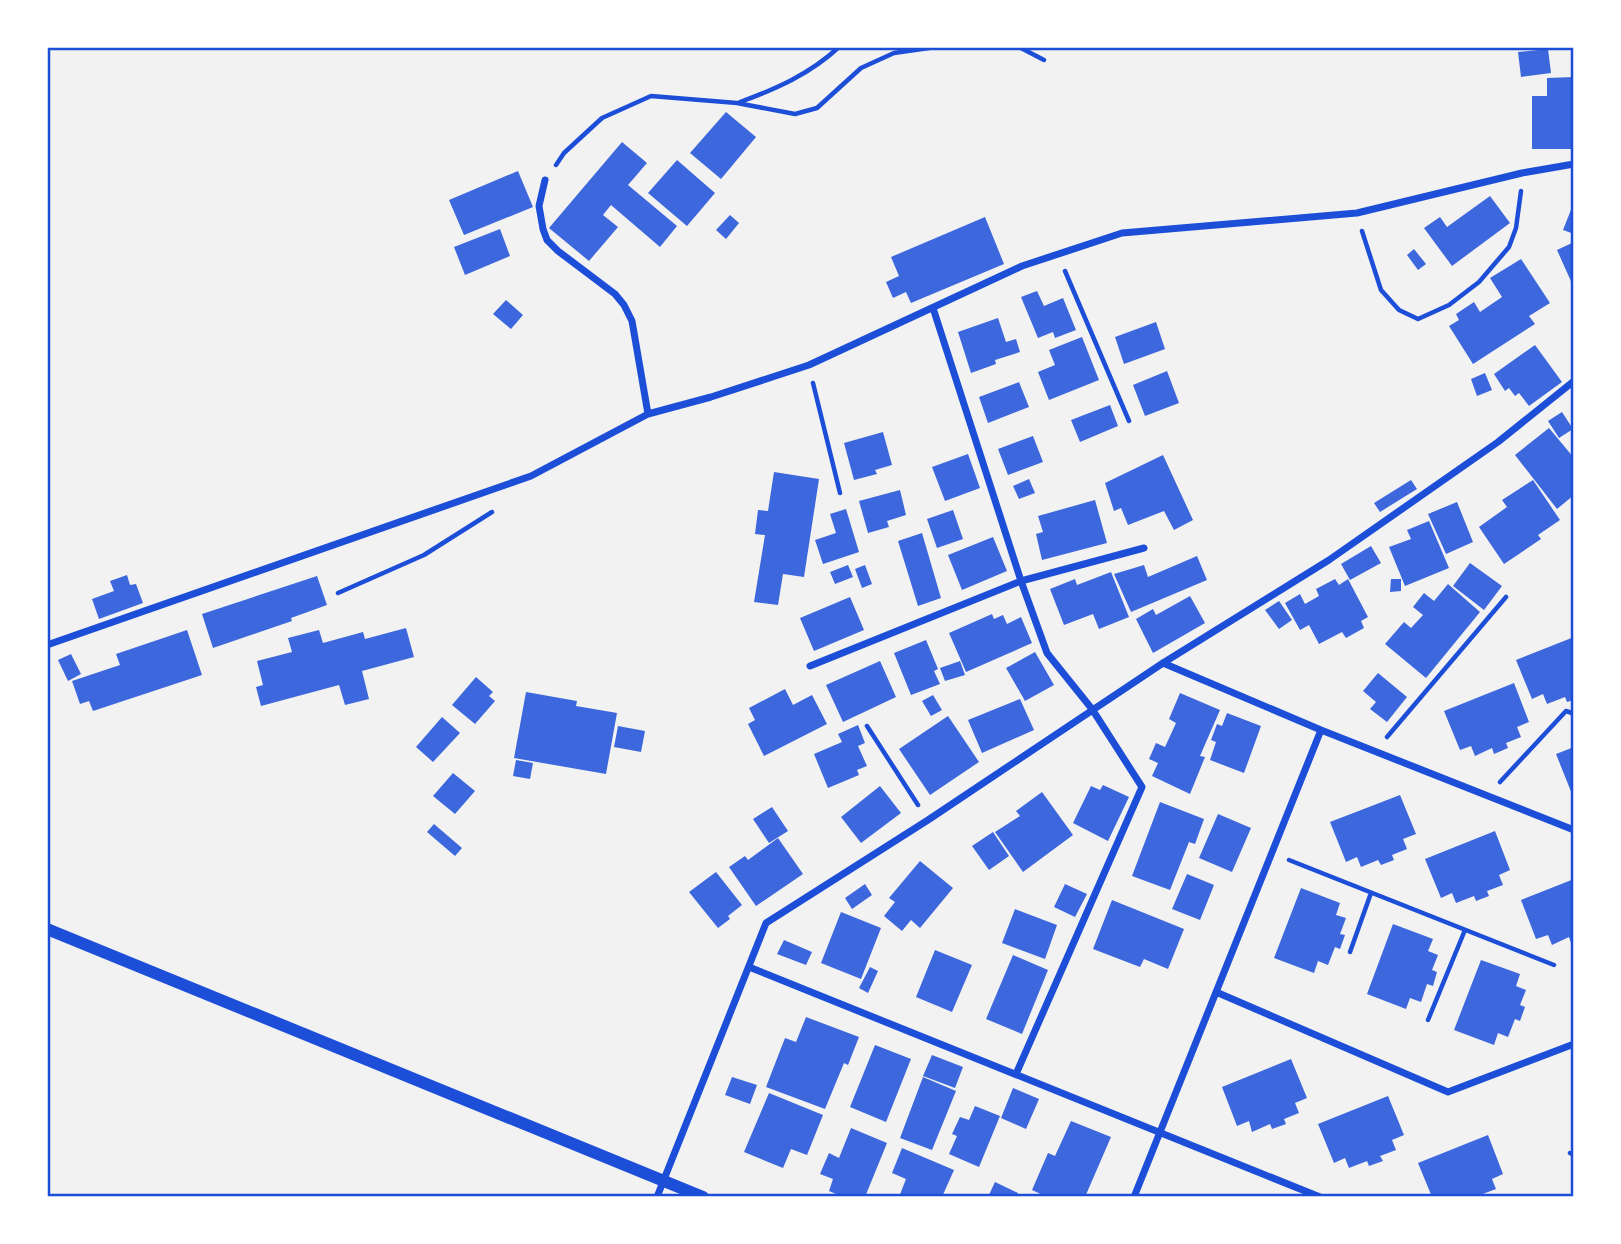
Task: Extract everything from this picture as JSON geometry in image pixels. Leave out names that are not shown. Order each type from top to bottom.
[{"type":"street","points":[[47,645],[531,476],[648,414],[809,365],[1022,266],[1122,233],[1357,213],[1522,173],[1574,164]]},
{"type":"street","points":[[545,180],[540,206],[547,240],[615,294],[632,321],[648,414]]},
{"type":"street","points":[[933,308],[1047,653],[1092,709],[1142,787],[1016,1074]]},
{"type":"street","points":[[657,1197],[766,923],[928,820],[1163,663],[1329,560],[1498,442],[1574,381]]},
{"type":"street","points":[[810,666],[1021,581],[1144,548]]},
{"type":"street","points":[[1163,663],[1321,730],[1574,830]]},
{"type":"street","points":[[1134,1197],[1321,730]]},
{"type":"street","points":[[47,929],[703,1197]]},
{"type":"street","points":[[749,967],[1320,1197]]},
{"type":"street","points":[[1216,992],[1448,1092],[1574,1044]]},
{"type":"path","points":[[737,103],[770,91],[803,74],[827,59],[839,47]]},
{"type":"path","points":[[545,180],[564,153],[602,118],[651,96],[737,103],[795,114],[817,108],[861,68],[894,53],[936,47]]},
{"type":"path","points":[[1020,47],[1044,60]]},
{"type":"path","points":[[1357,213],[1381,290],[1399,310],[1418,319],[1450,305],[1479,282],[1509,247],[1520,211],[1522,173]]},
{"type":"path","points":[[1058,254],[1129,421]]},
{"type":"path","points":[[809,365],[840,493]]},
{"type":"path","points":[[338,593],[424,555],[501,503]]},
{"type":"path","points":[[1375,751],[1506,597]]},
{"type":"path","points":[[1488,796],[1566,711],[1574,717]]},
{"type":"path","points":[[867,726],[928,820]]},
{"type":"path","points":[[1272,854],[1554,965]]},
{"type":"path","points":[[1350,953],[1371,893]]},
{"type":"path","points":[[1428,1020],[1465,930]]},
{"type":"building","points":[[1548,49],[1551,73],[1521,77],[1518,52]]},
{"type":"building","points":[[1574,77],[1574,149],[1532,149],[1532,96],[1547,96],[1547,78]]},
{"type":"building","points":[[726,112],[756,137],[721,179],[690,153]]},
{"type":"building","points":[[622,142],[647,163],[628,185],[677,226],[660,247],[611,205],[603,215],[618,227],[589,261],[549,228]]},
{"type":"building","points":[[677,160],[715,193],[687,226],[648,193]]},
{"type":"building","points":[[518,171],[533,207],[464,235],[449,200]]},
{"type":"building","points":[[1490,196],[1510,223],[1452,266],[1424,228],[1440,217],[1447,227]]},
{"type":"building","points":[[1574,202],[1574,234],[1563,230]]},
{"type":"building","points":[[730,215],[739,223],[726,239],[716,230]]},
{"type":"building","points":[[985,217],[1004,264],[911,303],[906,292],[893,298],[886,282],[899,276],[891,257]]},
{"type":"building","points":[[500,229],[510,256],[465,275],[454,247]]},
{"type":"building","points":[[1574,242],[1574,288],[1557,250]]},
{"type":"building","points":[[1414,249],[1426,264],[1418,270],[1407,255]]},
{"type":"building","points":[[1521,259],[1550,303],[1529,316],[1535,324],[1473,364],[1449,326],[1459,320],[1456,314],[1474,302],[1480,312],[1502,297],[1490,278]]},
{"type":"building","points":[[1037,291],[1044,306],[1063,298],[1076,330],[1055,338],[1053,332],[1038,338],[1021,297]]},
{"type":"building","points":[[506,300],[523,315],[511,329],[493,314]]},
{"type":"building","points":[[998,318],[1006,342],[1016,339],[1020,352],[995,360],[996,364],[971,373],[958,332]]},
{"type":"building","points":[[1156,322],[1165,349],[1124,364],[1115,337]]},
{"type":"building","points":[[1082,337],[1099,380],[1049,400],[1038,372],[1055,365],[1049,350]]},
{"type":"building","points":[[1535,345],[1562,382],[1529,406],[1519,393],[1515,396],[1509,388],[1505,391],[1494,374]]},
{"type":"building","points":[[1167,371],[1179,403],[1145,416],[1133,385]]},
{"type":"building","points":[[1485,373],[1492,390],[1477,396],[1471,379]]},
{"type":"building","points":[[1019,382],[1029,407],[988,423],[979,397]]},
{"type":"building","points":[[1110,405],[1118,426],[1080,442],[1071,420]]},
{"type":"building","points":[[1562,412],[1573,429],[1559,438],[1548,421]]},
{"type":"building","points":[[1549,428],[1574,458],[1574,495],[1557,509],[1515,455]]},
{"type":"building","points":[[883,432],[892,465],[875,470],[877,474],[854,480],[844,443]]},
{"type":"building","points":[[1033,436],[1043,462],[1008,475],[998,449]]},
{"type":"building","points":[[968,454],[980,488],[945,501],[932,467]]},
{"type":"building","points":[[1163,455],[1193,520],[1174,530],[1164,511],[1128,525],[1121,508],[1114,511],[1105,483]]},
{"type":"building","points":[[774,472],[819,479],[804,577],[783,574],[778,605],[754,602],[765,535],[755,534],[758,510],[768,511]]},
{"type":"building","points":[[1029,479],[1035,493],[1019,499],[1013,486]]},
{"type":"building","points":[[1411,480],[1417,489],[1380,512],[1374,503]]},
{"type":"building","points":[[1533,480],[1560,520],[1538,535],[1541,539],[1504,564],[1479,527],[1507,507],[1502,500]]},
{"type":"building","points":[[900,490],[906,515],[887,521],[889,527],[868,533],[859,501]]},
{"type":"building","points":[[1095,500],[1107,543],[1042,560],[1036,534],[1043,532],[1038,516]]},
{"type":"building","points":[[1457,502],[1473,542],[1446,554],[1428,514]]},
{"type":"building","points":[[846,509],[859,552],[823,564],[815,540],[836,533],[830,514]]},
{"type":"building","points":[[953,510],[963,539],[937,548],[927,519]]},
{"type":"building","points":[[1429,521],[1449,568],[1405,586],[1389,547],[1411,539],[1407,530]]},
{"type":"building","points":[[922,533],[941,598],[918,606],[898,541]]},
{"type":"building","points":[[993,537],[1007,571],[962,590],[948,555]]},
{"type":"building","points":[[1371,546],[1381,563],[1350,580],[1341,564]]},
{"type":"building","points":[[1197,556],[1207,580],[1131,612],[1114,574],[1144,565],[1148,577]]},
{"type":"building","points":[[1470,563],[1502,586],[1484,610],[1453,586]]},
{"type":"building","points":[[848,565],[853,577],[835,584],[830,572]]},
{"type":"building","points":[[865,565],[872,584],[862,588],[855,569]]},
{"type":"building","points":[[1111,572],[1129,617],[1099,629],[1093,614],[1064,625],[1050,589],[1075,579],[1077,585]]},
{"type":"building","points":[[127,575],[130,585],[136,584],[143,603],[99,619],[92,599],[114,591],[110,581]]},
{"type":"building","points":[[317,576],[327,605],[291,618],[292,621],[213,648],[202,614]]},
{"type":"building","points":[[1335,579],[1339,585],[1348,579],[1368,617],[1361,621],[1364,628],[1346,638],[1342,632],[1319,644],[1309,625],[1300,630],[1285,603],[1300,594],[1305,604],[1319,596],[1316,589]]},
{"type":"building","points":[[1391,579],[1401,579],[1401,591],[1390,592]]},
{"type":"building","points":[[1448,584],[1480,612],[1426,678],[1385,644],[1404,622],[1411,628],[1423,615],[1413,607],[1424,593],[1434,601]]},
{"type":"building","points":[[1190,596],[1205,623],[1153,653],[1136,619],[1153,609],[1156,615]]},
{"type":"building","points":[[850,597],[864,630],[814,651],[800,618]]},
{"type":"building","points":[[1279,601],[1292,620],[1279,629],[1265,610]]},
{"type":"building","points":[[992,614],[994,619],[1003,615],[1007,624],[1021,617],[1032,643],[966,672],[949,633]]},
{"type":"building","points":[[406,628],[414,657],[362,671],[369,699],[345,705],[339,685],[261,706],[256,687],[263,685],[257,661],[292,652],[288,638],[319,630],[323,643],[363,632],[365,639]]},
{"type":"building","points":[[187,630],[202,675],[93,711],[89,701],[80,704],[72,681],[120,665],[116,654]]},
{"type":"building","points":[[1574,637],[1574,700],[1567,702],[1565,697],[1547,704],[1543,694],[1532,699],[1516,660]]},
{"type":"building","points":[[926,640],[938,669],[934,671],[940,684],[911,695],[894,653]]},
{"type":"building","points":[[1035,652],[1054,685],[1025,701],[1006,668]]},
{"type":"building","points":[[71,654],[81,674],[68,681],[58,660]]},
{"type":"building","points":[[880,661],[896,697],[843,722],[826,685]]},
{"type":"building","points":[[960,661],[965,675],[945,681],[940,668]]},
{"type":"building","points":[[1378,673],[1407,697],[1387,722],[1370,709],[1376,702],[1363,691]]},
{"type":"building","points":[[476,677],[493,692],[489,696],[495,701],[475,724],[452,705]]},
{"type":"building","points":[[1514,683],[1529,722],[1517,727],[1521,737],[1506,743],[1508,748],[1494,754],[1492,748],[1475,756],[1471,746],[1460,750],[1444,711]]},
{"type":"building","points":[[785,689],[793,705],[812,695],[827,724],[764,756],[748,724],[755,720],[749,708]]},
{"type":"building","points":[[526,692],[577,701],[576,706],[617,713],[606,774],[514,758]]},
{"type":"building","points":[[1180,693],[1220,710],[1200,756],[1205,757],[1190,794],[1152,776],[1158,763],[1149,759],[1156,743],[1165,747],[1176,723],[1169,719]]},
{"type":"building","points":[[933,695],[942,710],[931,716],[922,701]]},
{"type":"building","points":[[1020,699],[1034,730],[982,753],[968,720]]},
{"type":"building","points":[[1227,713],[1261,726],[1244,773],[1210,760],[1216,742],[1211,740],[1217,724],[1222,726]]},
{"type":"building","points":[[948,716],[979,762],[930,795],[899,749]]},
{"type":"building","points":[[442,717],[460,733],[433,762],[416,747]]},
{"type":"building","points":[[858,725],[865,743],[858,746],[867,766],[857,770],[859,775],[828,788],[814,754],[842,742],[838,734]]},
{"type":"building","points":[[618,726],[645,731],[641,752],[614,747]]},
{"type":"building","points":[[1574,747],[1574,793],[1572,794],[1556,754]]},
{"type":"building","points":[[516,760],[533,763],[530,779],[513,776]]},
{"type":"building","points":[[453,773],[475,791],[455,814],[433,796]]},
{"type":"building","points":[[1103,785],[1129,797],[1108,841],[1073,823],[1091,786],[1100,790]]},
{"type":"building","points":[[880,786],[901,813],[861,843],[841,817]]},
{"type":"building","points":[[1042,792],[1073,835],[1023,872],[995,832],[1020,816],[1016,811]]},
{"type":"building","points":[[1400,795],[1416,834],[1403,839],[1407,849],[1392,855],[1394,860],[1381,865],[1378,860],[1361,867],[1357,857],[1346,862],[1330,822]]},
{"type":"building","points":[[1160,802],[1204,819],[1195,844],[1189,842],[1170,890],[1132,876]]},
{"type":"building","points":[[772,807],[788,831],[769,843],[753,819]]},
{"type":"building","points":[[1218,814],[1251,828],[1232,872],[1199,858]]},
{"type":"building","points":[[434,824],[462,848],[455,856],[427,832]]},
{"type":"building","points":[[1495,831],[1510,870],[1499,875],[1503,885],[1487,891],[1489,896],[1476,901],[1474,896],[1456,903],[1452,893],[1441,898],[1425,859]]},
{"type":"building","points":[[993,832],[1009,856],[989,870],[972,846]]},
{"type":"building","points":[[778,838],[803,874],[756,906],[729,867],[745,856],[748,860]]},
{"type":"building","points":[[920,861],[953,888],[920,928],[911,920],[902,931],[884,916],[895,902],[889,898]]},
{"type":"building","points":[[716,872],[742,905],[718,928],[689,892]]},
{"type":"building","points":[[1187,874],[1214,885],[1200,920],[1172,909]]},
{"type":"building","points":[[1574,879],[1574,942],[1571,943],[1569,937],[1552,945],[1548,935],[1536,939],[1521,900]]},
{"type":"building","points":[[865,884],[872,895],[852,909],[845,898]]},
{"type":"building","points":[[1065,884],[1087,894],[1075,917],[1054,907]]},
{"type":"building","points":[[1301,888],[1340,903],[1336,915],[1346,918],[1340,934],[1345,935],[1340,949],[1335,947],[1328,965],[1318,961],[1314,973],[1274,958]]},
{"type":"building","points":[[1112,900],[1184,929],[1168,969],[1144,959],[1140,967],[1093,949]]},
{"type":"building","points":[[1015,909],[1057,925],[1045,959],[1002,943]]},
{"type":"building","points":[[841,912],[881,928],[861,979],[821,963]]},
{"type":"building","points":[[1393,924],[1433,939],[1428,951],[1438,955],[1432,970],[1437,972],[1433,986],[1427,984],[1421,1002],[1410,998],[1406,1009],[1367,994]]},
{"type":"building","points":[[784,940],[812,952],[806,965],[777,954]]},
{"type":"building","points":[[935,950],[972,965],[952,1012],[916,997]]},
{"type":"building","points":[[1013,955],[1048,970],[1022,1034],[986,1019]]},
{"type":"building","points":[[1481,960],[1520,974],[1516,986],[1526,990],[1520,1005],[1525,1007],[1520,1021],[1515,1019],[1508,1037],[1498,1033],[1494,1045],[1454,1030]]},
{"type":"building","points":[[870,967],[878,971],[868,993],[859,988]]},
{"type":"building","points":[[806,1017],[859,1037],[848,1065],[844,1063],[825,1109],[766,1087],[785,1038],[796,1042]]},
{"type":"building","points":[[875,1045],[911,1059],[886,1122],[850,1107]]},
{"type":"building","points":[[932,1055],[963,1067],[955,1088],[923,1076]]},
{"type":"building","points":[[1291,1059],[1307,1098],[1295,1103],[1299,1113],[1284,1119],[1286,1124],[1272,1129],[1270,1124],[1252,1132],[1249,1121],[1237,1126],[1222,1087]]},
{"type":"building","points":[[732,1077],[757,1085],[750,1104],[725,1095]]},
{"type":"building","points":[[923,1077],[956,1091],[932,1150],[900,1138]]},
{"type":"building","points":[[1013,1088],[1039,1099],[1026,1129],[1001,1118]]},
{"type":"building","points":[[769,1093],[823,1115],[807,1155],[791,1149],[783,1168],[744,1152]]},
{"type":"building","points":[[1388,1096],[1404,1135],[1392,1140],[1396,1150],[1380,1156],[1383,1161],[1369,1166],[1367,1161],[1349,1168],[1345,1158],[1334,1163],[1318,1124]]},
{"type":"building","points":[[975,1106],[1000,1116],[979,1167],[949,1154],[957,1136],[952,1134],[960,1117],[969,1120]]},
{"type":"building","points":[[1071,1121],[1111,1137],[1085,1197],[1047,1197],[1032,1190],[1048,1153],[1055,1156]]},
{"type":"building","points":[[851,1128],[887,1143],[865,1197],[843,1197],[829,1191],[833,1179],[820,1174],[829,1153],[839,1158]]},
{"type":"building","points":[[1488,1135],[1503,1174],[1492,1179],[1496,1189],[1480,1195],[1481,1197],[1432,1197],[1418,1163]]},
{"type":"building","points":[[902,1148],[954,1170],[942,1197],[899,1197],[906,1179],[892,1173]]},
{"type":"building","points":[[995,1182],[1018,1193],[1016,1197],[988,1197]]}]
